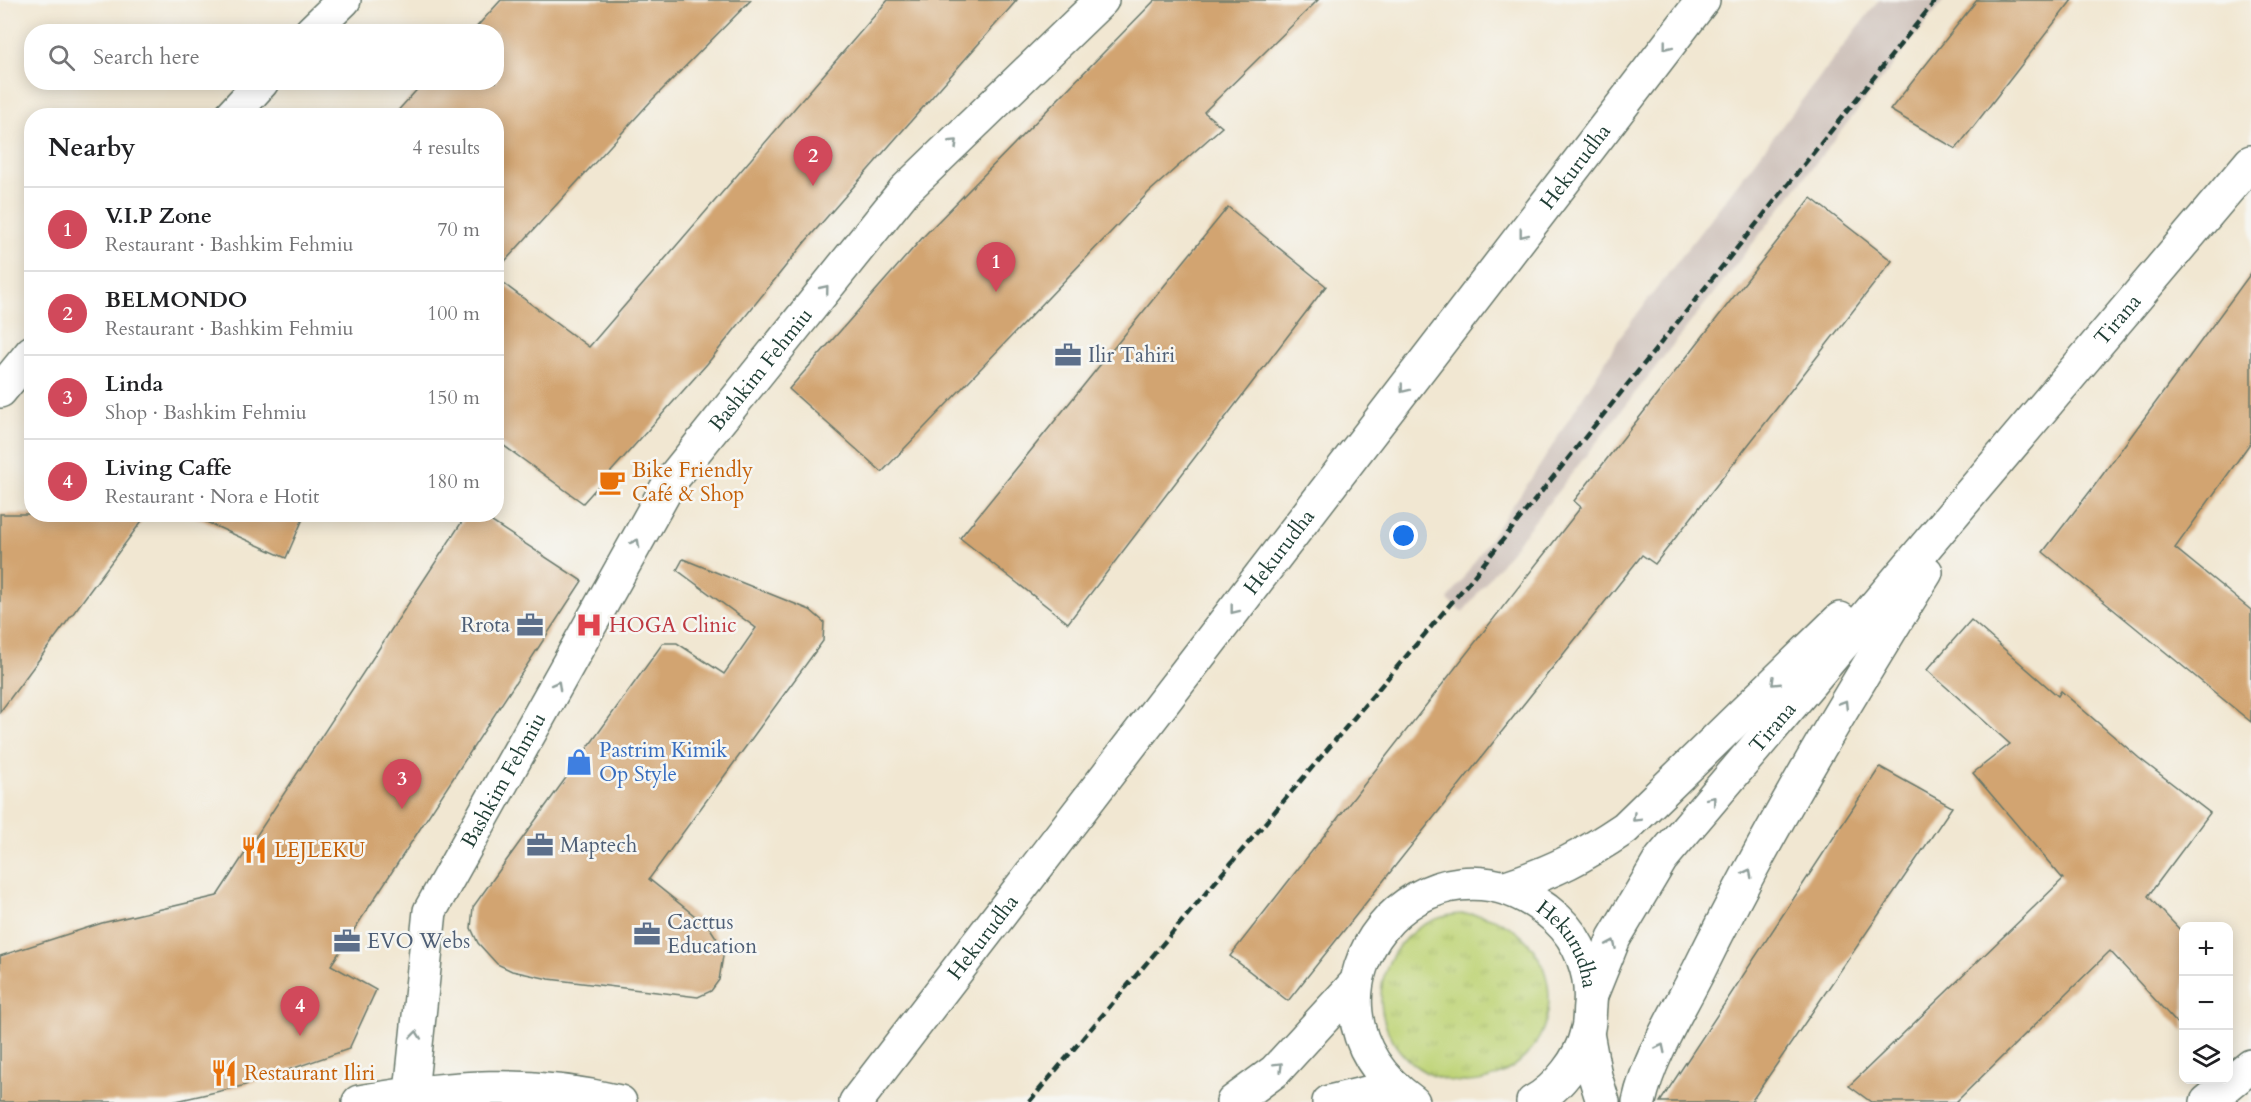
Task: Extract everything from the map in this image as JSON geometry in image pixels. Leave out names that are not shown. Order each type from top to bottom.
[{"type":"main road","points":[[319,24],[344,0]]},
{"type":"main road","name":"Bashkim Fehmiu","points":[[410,1098],[430,911],[670,482],[904,191],[1102,0]]},
{"type":"main road","name":"Hekurudha","points":[[856,1102],[1703,0]]},
{"type":"main road","points":[[238,108],[255,90]]},
{"type":"main road","name":"Tirana","points":[[1591,994],[1614,938],[1661,859],[2251,162]]},
{"type":"main road","points":[[0,391],[24,362]]},
{"type":"main road","points":[[1639,1102],[1642,1089],[1659,1051],[1764,840],[1820,743],[1983,479]]},
{"type":"main road","name":"Tirana","points":[[1506,887],[1552,872],[1585,855],[1625,828],[1983,479]]},
{"type":"main road","name":"Hekurudha","points":[[1402,1095],[1368,1055],[1356,1025],[1355,984],[1368,946],[1393,914],[1427,891],[1466,882],[1506,887],[1539,903],[1566,928],[1584,959],[1591,994],[1587,1033],[1571,1067],[1544,1096],[1533,1102]]},
{"type":"main road","name":"Hekurudha","points":[[1233,1102],[1275,1071],[1355,984]]},
{"type":"main road","points":[[1587,1033],[1595,1077],[1604,1102]]},
{"type":"main road","points":[[2207,1102],[2251,1066]]},
{"type":"main road","points":[[359,1102],[509,1086],[580,1092],[620,1102]]},
{"type":"main road","name":"Hekurudha","points":[[1329,1102],[1402,1095]]},
{"type":"main road","points":[[410,1098],[447,1102]]},
{"type":"shaded area","points":[[1879,0],[1944,0],[1463,612],[1448,600],[1539,467],[1624,331]]},
{"type":"green space","points":[[1465,914],[1497,921],[1512,928],[1524,939],[1535,951],[1542,966],[1549,998],[1542,1030],[1535,1045],[1524,1057],[1512,1068],[1497,1075],[1465,1082],[1433,1075],[1418,1068],[1406,1057],[1395,1045],[1388,1030],[1381,998],[1388,966],[1395,951],[1406,939],[1418,928],[1433,921]]},
{"type":"building","points":[[501,0],[751,0],[652,100],[504,262],[504,108],[400,108],[417,90],[504,90],[504,24],[479,24]]},
{"type":"building","points":[[888,0],[1017,0],[805,242],[707,364],[583,503],[504,446],[504,284],[589,347]]},
{"type":"building","points":[[1155,0],[1318,0],[1204,112],[1222,127],[1149,192],[882,472],[789,389],[924,236]]},
{"type":"building","points":[[1977,0],[2072,0],[1956,149],[1890,110]]},
{"type":"building","points":[[1811,198],[1892,261],[1655,564],[1642,555],[1288,1001],[1230,956],[1581,507],[1574,501]]},
{"type":"building","points":[[1228,207],[1326,286],[1068,623],[960,538]]},
{"type":"building","points":[[2251,273],[2251,442],[2175,548],[2251,610],[2251,722],[2043,552]]},
{"type":"building","points":[[0,514],[24,514],[24,522],[141,522],[0,712]]},
{"type":"building","points":[[207,522],[302,522],[286,558]]},
{"type":"building","points":[[462,522],[492,522],[582,581],[331,965],[376,990],[349,1049],[242,1086],[172,1102],[0,1102],[0,956],[102,923],[217,896]]},
{"type":"building","points":[[683,559],[810,610],[824,622],[823,641],[649,879],[710,928],[724,950],[719,980],[711,991],[698,997],[549,979],[512,971],[497,964],[478,943],[471,928],[473,907],[663,643],[677,643],[724,674],[756,628],[677,570]]},
{"type":"building","points":[[1971,620],[2058,696],[2061,691],[2139,758],[2210,813],[2148,896],[2179,929],[2179,1026],[2110,951],[1956,1102],[1871,1102],[1849,1086],[2063,879],[1973,773],[2010,744],[1927,670]]},
{"type":"building","points":[[1880,767],[1952,807],[1751,1102],[1660,1102]]},
{"type":"railway","points":[[1029,1102],[1469,582],[1936,0]]},
{"type":"place","name":"BELMONDO","points":[[813,186]]},
{"type":"place","name":"V.I.P Zone","points":[[996,292]]},
{"type":"place","name":"Ilir Tahiri","points":[[1068,355]]},
{"type":"place","name":"Bike Friendly Café & Shop","points":[[612,482]]},
{"type":"place","name":"Rrota","points":[[530,625]]},
{"type":"place","name":"HOGA Clinic","points":[[589,625]]},
{"type":"place","name":"Pastrim Kimik Op Style","points":[[579,762]]},
{"type":"place","name":"Linda","points":[[402,809]]},
{"type":"place","name":"Maptech","points":[[540,845]]},
{"type":"place","name":"LEJLEKU","points":[[254,850]]},
{"type":"place","name":"Cacttus Education","points":[[647,934]]},
{"type":"place","name":"EVO Webs","points":[[347,941]]},
{"type":"place","name":"Living Caffe","points":[[300,1036]]},
{"type":"place","name":"Restaurant Iliri","points":[[224,1073]]}]
